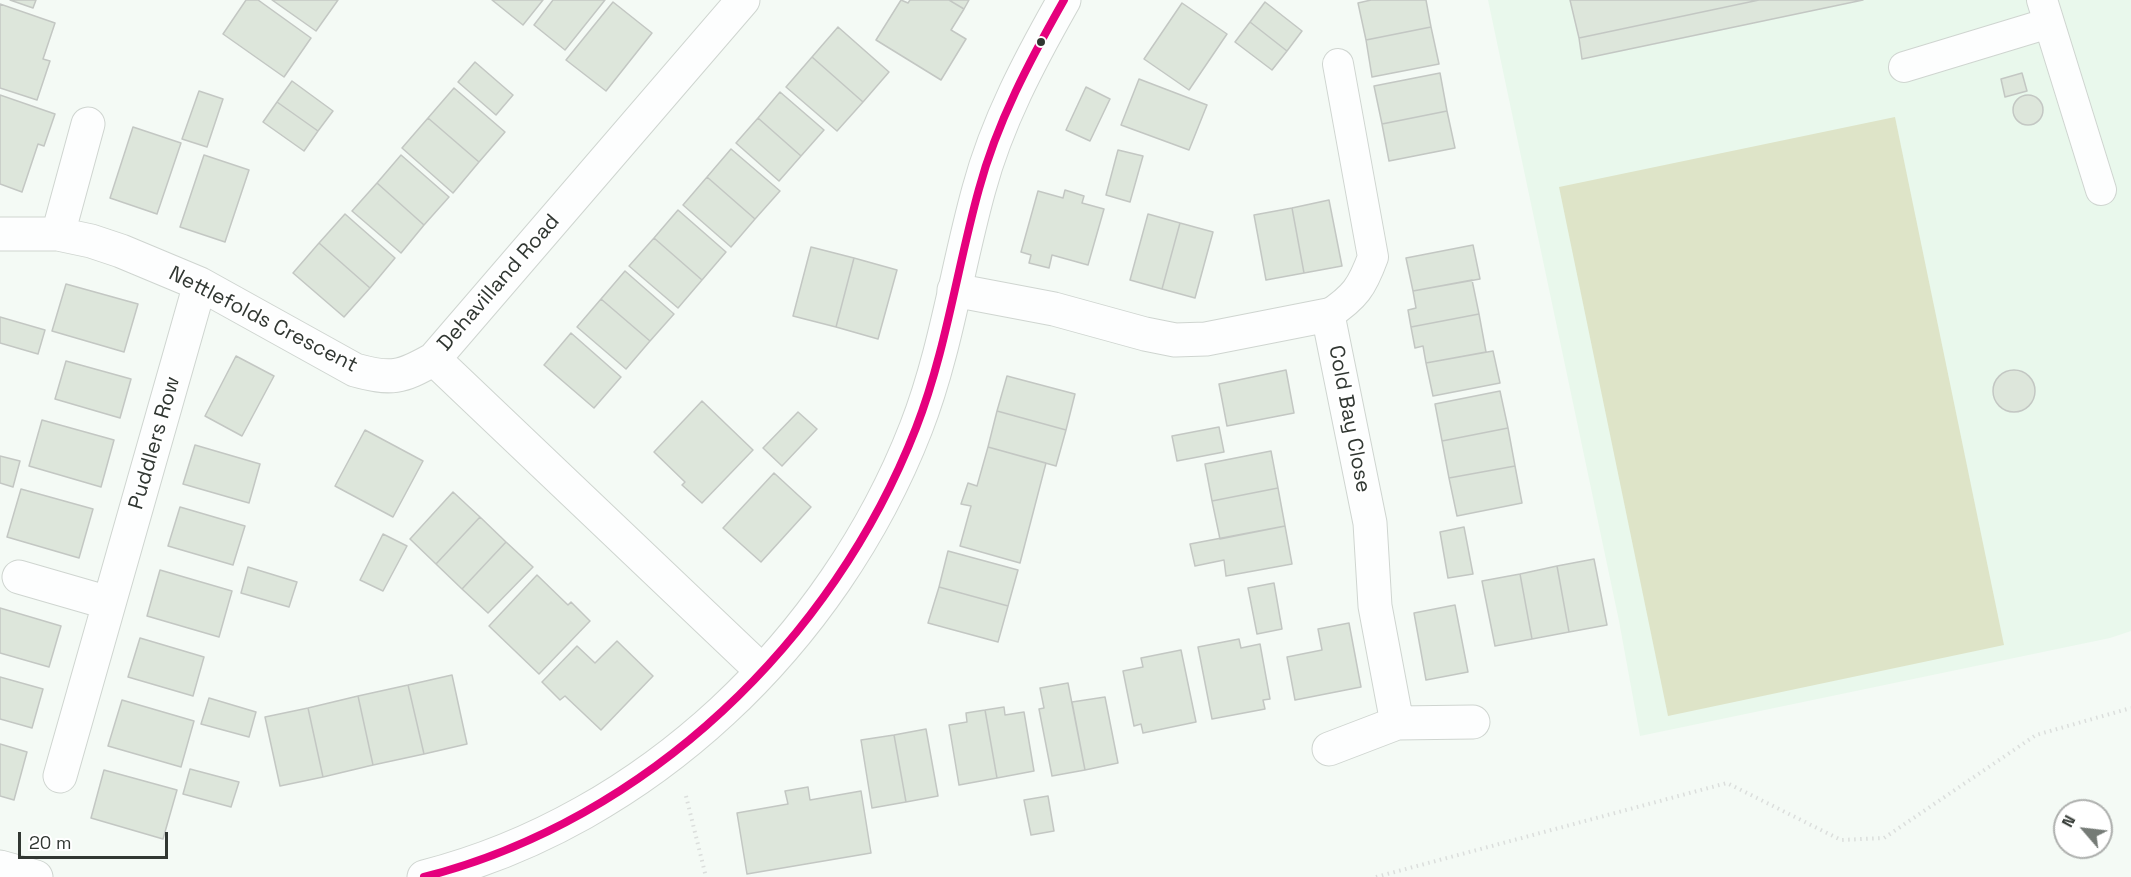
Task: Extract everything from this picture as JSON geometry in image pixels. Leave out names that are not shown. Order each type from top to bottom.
[{"type":"street","name":"Dehavilland Road","points":[[743,0],[434,359],[762,671]]},
{"type":"street","points":[[424,877],[509,849],[567,821],[623,789],[675,752],[720,713],[762,671],[817,606],[851,558],[887,494],[916,428],[939,360],[980,185],[1003,119],[1032,56],[1064,0]]},
{"type":"street","points":[[58,234],[88,124]]},
{"type":"street","name":"Nettlefolds Crescent","points":[[0,234],[58,234],[91,241],[121,251],[200,284],[355,369],[380,377],[410,373],[434,359]]},
{"type":"street","name":"Puddlers Row","points":[[60,776],[200,284]]},
{"type":"street","name":"Cold Bay Close","points":[[954,290],[1054,309],[1175,340],[1206,339],[1328,315],[1370,523],[1375,606],[1397,723]]},
{"type":"street","points":[[19,576],[109,603]]},
{"type":"street","points":[[1329,749],[1397,723],[1473,722]]},
{"type":"street","points":[[0,867],[36,877]]},
{"type":"lane","points":[[1904,67],[2046,12],[2101,190]]},
{"type":"lane","points":[[1328,315],[1349,301],[1365,280],[1373,257],[1338,64]]},
{"type":"path","points":[[1376,877],[1727,783],[1841,840],[1884,838],[2036,735],[2131,708]]},
{"type":"path","points":[[675,752],[706,877]]},
{"type":"shaded area","points":[[1488,0],[2131,0],[2131,631],[2110,638],[1640,736],[1619,621]]},
{"type":"green space","points":[[1895,117],[2004,645],[1668,716],[1559,187]]},
{"type":"building","points":[[10,0],[36,0],[33,8]]},
{"type":"building","points":[[246,0],[258,0],[311,38],[284,77],[223,34]]},
{"type":"building","points":[[272,0],[338,0],[316,31]]},
{"type":"building","points":[[492,0],[543,0],[523,25]]},
{"type":"building","points":[[553,0],[605,0],[565,50],[534,25]]},
{"type":"building","points":[[901,0],[908,3],[910,0],[949,0],[964,9],[951,30],[966,39],[941,80],[876,40]]},
{"type":"building","points":[[949,0],[969,0],[964,9]]},
{"type":"building","points":[[1371,0],[1426,0],[1431,27],[1366,40],[1358,3]]},
{"type":"building","points":[[1570,0],[1759,0],[1579,38]]},
{"type":"building","points":[[1759,0],[1863,0],[1582,59],[1579,38]]},
{"type":"building","points":[[613,2],[652,33],[606,91],[566,60]]},
{"type":"building","points":[[1265,2],[1302,31],[1287,51],[1250,22]]},
{"type":"building","points":[[1182,3],[1227,34],[1189,90],[1144,59]]},
{"type":"building","points":[[0,4],[55,23],[43,59],[50,61],[37,100],[0,88]]},
{"type":"building","points":[[1250,22],[1287,51],[1272,70],[1235,42]]},
{"type":"building","points":[[838,27],[889,72],[863,102],[812,57]]},
{"type":"building","points":[[1431,27],[1439,64],[1372,77],[1366,40]]},
{"type":"building","points":[[812,57],[863,102],[837,131],[786,87]]},
{"type":"building","points":[[475,62],[513,95],[496,115],[458,82]]},
{"type":"building","points":[[1440,73],[1447,111],[1382,124],[1374,86]]},
{"type":"building","points":[[2022,73],[2027,91],[2005,97],[2001,79]]},
{"type":"building","points":[[1139,79],[1207,105],[1189,150],[1121,125]]},
{"type":"building","points":[[292,81],[333,111],[318,131],[277,102]]},
{"type":"building","points":[[1086,87],[1110,99],[1090,141],[1066,130]]},
{"type":"building","points":[[454,88],[505,132],[479,162],[428,118]]},
{"type":"building","points":[[199,91],[223,99],[207,147],[182,139]]},
{"type":"building","points":[[780,92],[824,130],[801,156],[758,118]]},
{"type":"building","points":[[0,95],[55,114],[44,146],[38,144],[22,192],[0,184]]},
{"type":"building","points":[[2028,95],[2039,99],[2043,110],[2039,121],[2028,125],[2017,121],[2013,110],[2017,99]]},
{"type":"building","points":[[277,102],[318,131],[304,151],[263,122]]},
{"type":"building","points":[[1447,111],[1455,148],[1389,161],[1382,124]]},
{"type":"building","points":[[428,118],[479,162],[453,193],[402,148]]},
{"type":"building","points":[[758,118],[801,156],[779,181],[736,143]]},
{"type":"building","points":[[133,127],[181,143],[157,214],[110,198]]},
{"type":"building","points":[[731,149],[780,191],[755,219],[707,177]]},
{"type":"building","points":[[1118,150],[1143,156],[1130,202],[1106,195]]},
{"type":"building","points":[[204,155],[249,170],[225,242],[180,227]]},
{"type":"building","points":[[401,155],[449,197],[424,225],[377,183]]},
{"type":"building","points":[[707,177],[755,219],[731,247],[683,205]]},
{"type":"building","points":[[377,183],[424,225],[401,253],[352,211]]},
{"type":"building","points":[[1065,190],[1084,196],[1082,203],[1104,209],[1088,265],[1052,255],[1049,268],[1029,263],[1031,255],[1021,252],[1038,191],[1063,198]]},
{"type":"building","points":[[1329,200],[1342,266],[1304,273],[1292,208]]},
{"type":"building","points":[[1292,208],[1304,273],[1266,280],[1254,215]]},
{"type":"building","points":[[678,210],[726,252],[702,280],[654,238]]},
{"type":"building","points":[[345,214],[395,258],[370,288],[319,243]]},
{"type":"building","points":[[1148,214],[1180,223],[1162,289],[1130,280]]},
{"type":"building","points":[[1180,223],[1213,232],[1195,298],[1162,289]]},
{"type":"building","points":[[654,238],[702,280],[678,308],[629,266]]},
{"type":"building","points":[[319,243],[370,288],[344,317],[293,273]]},
{"type":"building","points":[[1473,245],[1480,279],[1413,291],[1406,258]]},
{"type":"building","points":[[811,247],[854,258],[836,327],[793,316]]},
{"type":"building","points":[[854,258],[897,270],[878,339],[836,327]]},
{"type":"building","points":[[625,271],[674,314],[650,341],[601,299]]},
{"type":"building","points":[[1472,280],[1479,314],[1411,327],[1408,310],[1416,308],[1413,291]]},
{"type":"building","points":[[66,284],[138,304],[124,352],[52,331]]},
{"type":"building","points":[[601,299],[650,341],[626,369],[577,327]]},
{"type":"building","points":[[1479,314],[1486,352],[1426,363],[1423,346],[1415,348],[1411,327]]},
{"type":"building","points":[[0,317],[45,330],[38,354],[0,343]]},
{"type":"building","points":[[571,333],[621,377],[594,408],[544,365]]},
{"type":"building","points":[[1493,351],[1500,383],[1433,396],[1426,363]]},
{"type":"building","points":[[236,356],[274,376],[242,436],[205,416]]},
{"type":"building","points":[[66,361],[131,379],[120,418],[55,399]]},
{"type":"building","points":[[1286,370],[1294,413],[1227,426],[1219,384]]},
{"type":"building","points":[[2014,370],[2029,376],[2035,391],[2029,406],[2014,412],[1999,406],[1993,391],[1999,376]]},
{"type":"building","points":[[1007,376],[1075,394],[1066,430],[997,411]]},
{"type":"building","points":[[1500,391],[1508,428],[1442,441],[1435,404]]},
{"type":"building","points":[[702,401],[753,450],[702,503],[682,485],[685,482],[654,452]]},
{"type":"building","points":[[997,411],[1066,430],[1056,466],[988,447]]},
{"type":"building","points":[[798,412],[817,429],[782,466],[763,448]]},
{"type":"building","points":[[42,420],[114,440],[101,487],[29,466]]},
{"type":"building","points":[[1219,427],[1224,452],[1177,461],[1172,436]]},
{"type":"building","points":[[1508,428],[1515,466],[1449,478],[1442,441]]},
{"type":"building","points":[[365,430],[423,461],[393,517],[335,486]]},
{"type":"building","points":[[195,445],[260,464],[249,503],[183,484]]},
{"type":"building","points":[[988,447],[1046,463],[1020,563],[960,546],[971,506],[961,504],[968,483],[977,486]]},
{"type":"building","points":[[1271,451],[1278,488],[1212,501],[1205,464]]},
{"type":"building","points":[[0,456],[20,461],[13,487],[0,483]]},
{"type":"building","points":[[1515,466],[1522,503],[1457,516],[1449,478]]},
{"type":"building","points":[[774,473],[811,507],[761,562],[723,528]]},
{"type":"building","points":[[1278,488],[1285,526],[1220,539],[1212,501]]},
{"type":"building","points":[[21,489],[93,509],[79,558],[7,537]]},
{"type":"building","points":[[453,492],[480,517],[436,564],[410,539]]},
{"type":"building","points":[[180,507],[245,526],[233,565],[168,546]]},
{"type":"building","points":[[480,517],[506,542],[462,589],[436,564]]},
{"type":"building","points":[[1285,526],[1292,564],[1226,576],[1224,560],[1195,566],[1190,544]]},
{"type":"building","points":[[1464,527],[1473,574],[1448,578],[1440,532]]},
{"type":"building","points":[[383,534],[407,546],[383,591],[360,580]]},
{"type":"building","points":[[506,542],[533,567],[488,613],[462,589]]},
{"type":"building","points":[[948,551],[1018,570],[1008,606],[939,587]]},
{"type":"building","points":[[1594,559],[1607,625],[1569,632],[1557,566]]},
{"type":"building","points":[[1557,566],[1569,632],[1532,639],[1520,574]]},
{"type":"building","points":[[248,567],[297,582],[289,607],[241,593]]},
{"type":"building","points":[[160,570],[232,591],[219,637],[147,616]]},
{"type":"building","points":[[1520,574],[1532,639],[1495,646],[1482,581]]},
{"type":"building","points":[[537,575],[568,605],[571,602],[590,621],[539,674],[489,626]]},
{"type":"building","points":[[1274,583],[1282,629],[1257,634],[1248,588]]},
{"type":"building","points":[[939,587],[1008,606],[998,642],[928,623]]},
{"type":"building","points":[[1455,605],[1468,672],[1426,680],[1414,613]]},
{"type":"building","points":[[0,608],[61,626],[49,667],[0,653]]},
{"type":"building","points":[[1349,623],[1361,687],[1295,700],[1287,657],[1322,650],[1318,629]]},
{"type":"building","points":[[140,638],[204,657],[193,696],[128,677]]},
{"type":"building","points":[[1239,639],[1241,648],[1260,644],[1270,699],[1263,700],[1265,709],[1212,719],[1198,647]]},
{"type":"building","points":[[617,641],[653,676],[601,730],[565,696],[560,700],[542,682],[577,646],[595,663]]},
{"type":"building","points":[[1181,650],[1196,722],[1143,733],[1141,724],[1134,726],[1123,671],[1143,667],[1141,658]]},
{"type":"building","points":[[452,675],[467,744],[424,754],[408,685]]},
{"type":"building","points":[[0,677],[43,689],[32,728],[0,719]]},
{"type":"building","points":[[1068,683],[1085,770],[1052,776],[1039,709],[1044,708],[1040,688]]},
{"type":"building","points":[[408,685],[424,754],[373,765],[358,696]]},
{"type":"building","points":[[358,696],[373,765],[323,777],[308,708]]},
{"type":"building","points":[[1105,697],[1118,763],[1085,770],[1072,702]]},
{"type":"building","points":[[209,698],[256,712],[249,737],[201,724]]},
{"type":"building","points":[[122,700],[194,721],[181,767],[108,746]]},
{"type":"building","points":[[1004,707],[1005,715],[1024,712],[1034,771],[997,778],[985,710]]},
{"type":"building","points":[[308,708],[323,777],[280,786],[265,717]]},
{"type":"building","points":[[985,710],[997,778],[959,785],[949,725],[967,722],[966,713]]},
{"type":"building","points":[[926,729],[938,796],[906,802],[894,735]]},
{"type":"building","points":[[894,735],[906,802],[872,808],[861,740]]},
{"type":"building","points":[[0,744],[27,752],[14,800],[0,796]]},
{"type":"building","points":[[190,769],[239,782],[231,807],[183,794]]},
{"type":"building","points":[[104,770],[177,790],[163,839],[91,818]]},
{"type":"building","points":[[808,787],[810,800],[861,791],[871,853],[747,874],[737,813],[788,804],[785,791]]},
{"type":"building","points":[[1048,796],[1054,831],[1031,835],[1024,800]]},
{"type":"transit line","points":[[424,877],[506,850],[583,813],[656,766],[722,711],[783,649],[835,580],[880,506],[916,428],[935,369],[986,164],[1015,92],[1064,0]]}]
